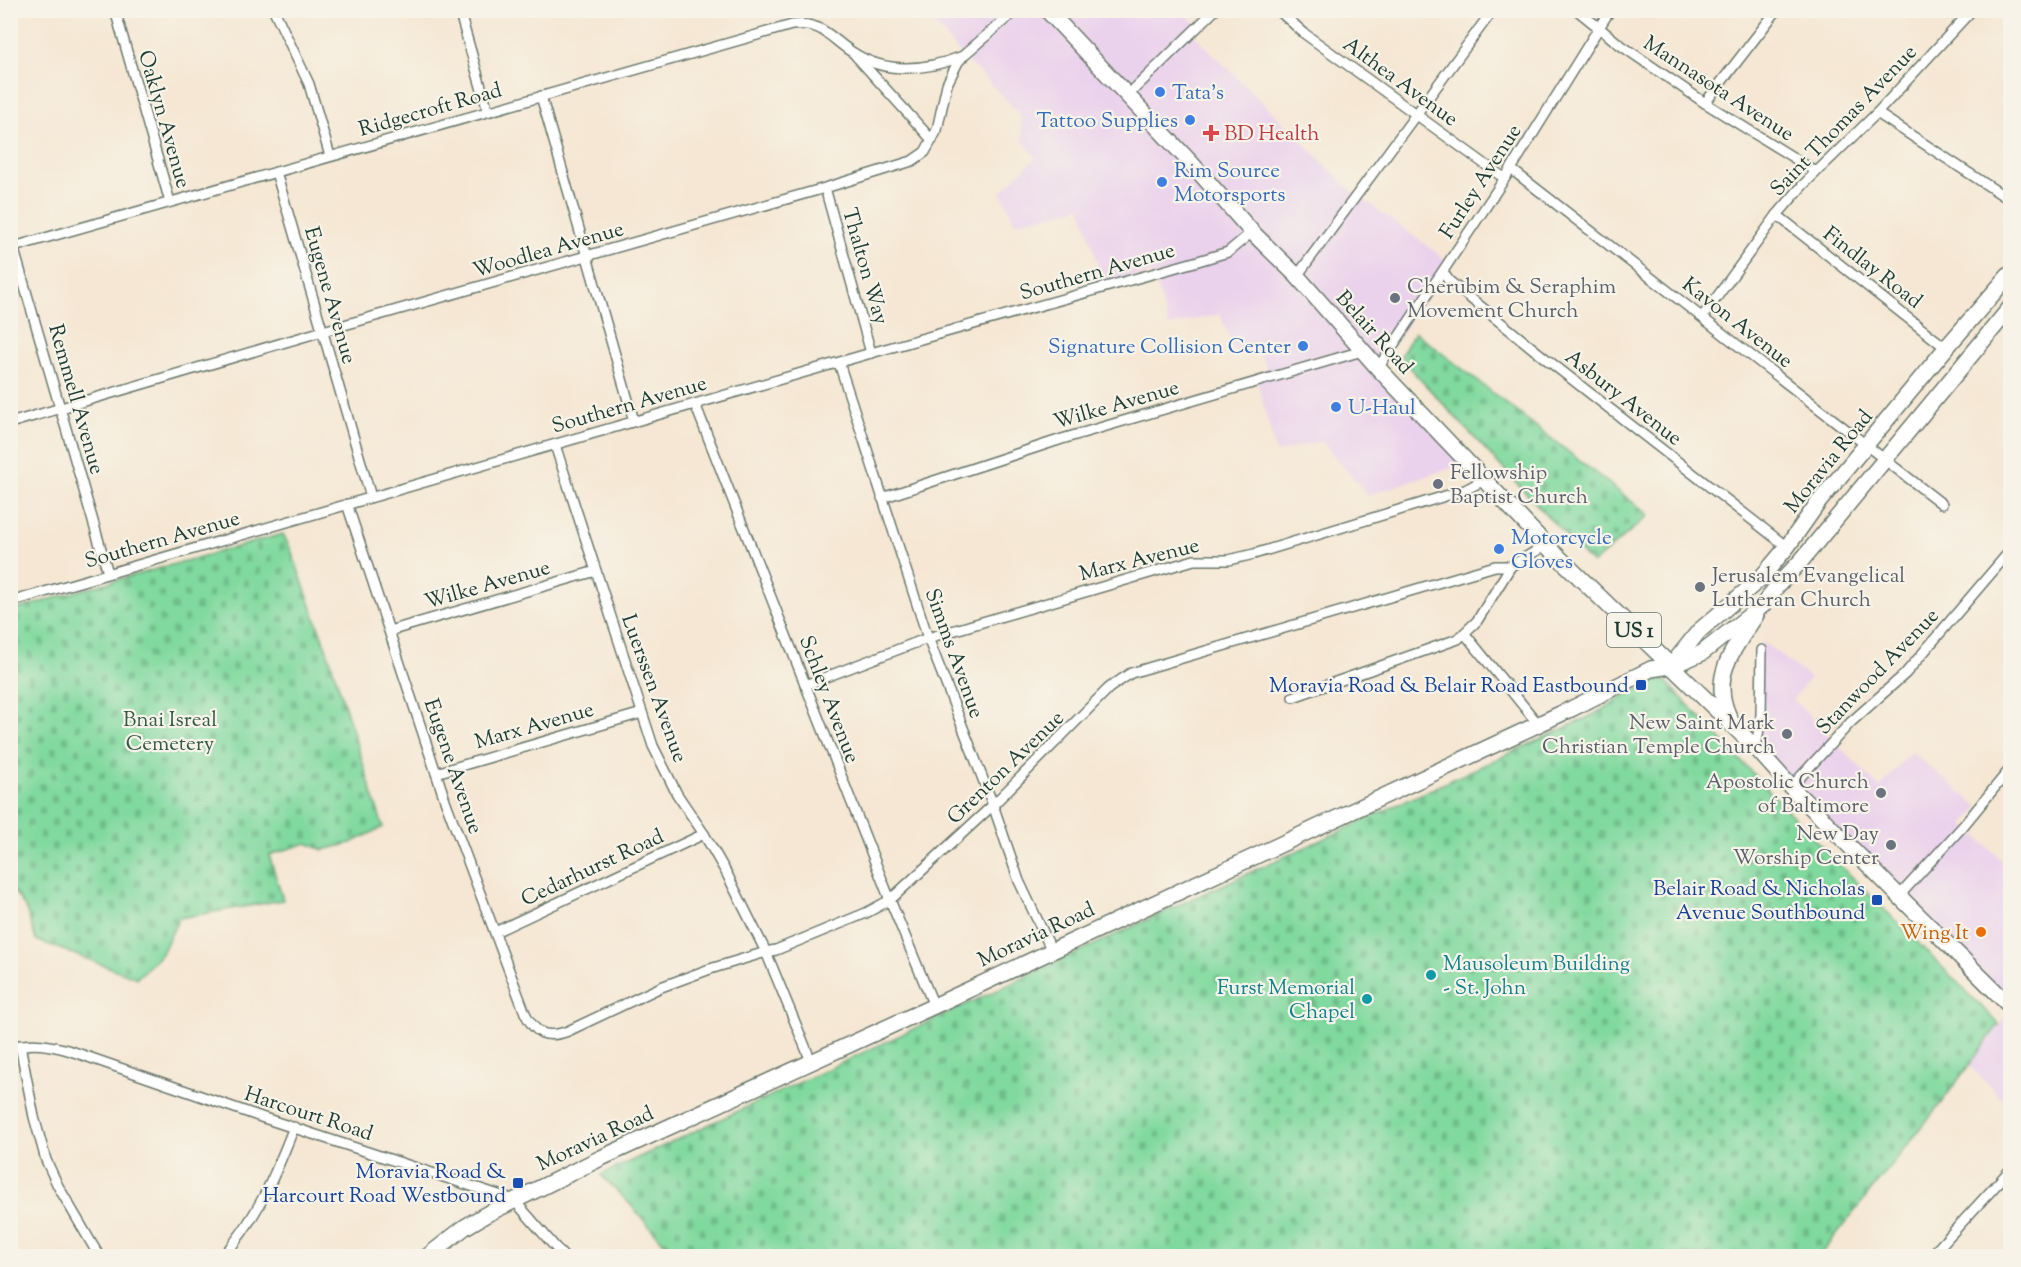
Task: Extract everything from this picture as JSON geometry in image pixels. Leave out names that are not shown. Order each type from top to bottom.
[{"type":"main road","name":"Belair Road","points":[[1047,10],[1192,164],[1252,232],[1297,276],[1362,351],[1546,545],[1734,726],[1899,897],[2010,1006]]},
{"type":"main road","name":"Moravia Road","points":[[1671,666],[1699,631],[1760,579],[1787,547],[1818,503],[2010,274]]},
{"type":"main road","name":"Moravia Road","points":[[428,1257],[465,1227],[514,1200],[1538,724],[1651,669],[1671,666],[1702,653],[1763,605],[2010,308]]},
{"type":"main road","points":[[1734,726],[1724,706],[1722,676],[1726,662],[1763,605]]},
{"type":"street","name":"Oaklyn Avenue","points":[[115,10],[170,202]]},
{"type":"street","points":[[274,10],[309,84],[330,156]]},
{"type":"street","points":[[459,10],[488,111]]},
{"type":"street","name":"Woodlea Avenue","points":[[10,423],[912,161],[925,152],[937,130],[947,84],[963,56],[1016,10]]},
{"type":"street","points":[[1126,96],[1215,10]]},
{"type":"street","name":"Althea Avenue","points":[[1278,10],[1305,34],[1504,178]]},
{"type":"street","points":[[1297,276],[1493,10]]},
{"type":"street","name":"Mannasota Avenue","points":[[1577,10],[1619,44],[1705,103],[1815,171]]},
{"type":"street","name":"Furley Avenue","points":[[1378,368],[1511,169],[1610,10]]},
{"type":"street","points":[[1705,103],[1777,10]]},
{"type":"street","name":"Saint Thomas Avenue","points":[[1703,316],[1777,215],[1815,171],[1877,113],[1972,10]]},
{"type":"street","name":"Ridgecroft Road","points":[[12,247],[792,25],[811,24],[820,28],[853,53],[932,140]]},
{"type":"street","name":"Ridgecroft Road","points":[[853,53],[886,66],[908,69],[941,64],[963,56]]},
{"type":"street","points":[[541,96],[634,421]]},
{"type":"street","points":[[1877,113],[2010,200]]},
{"type":"street","name":"Kavon Avenue","points":[[1511,169],[1942,504]]},
{"type":"street","name":"Eugene Avenue","points":[[276,172],[370,497]]},
{"type":"street","name":"Thalton Way","points":[[825,188],[871,353]]},
{"type":"street","name":"Findlay Road","points":[[1777,215],[1946,348]]},
{"type":"street","name":"Southern Avenue","points":[[10,602],[1228,252],[1252,232]]},
{"type":"street","name":"Remmell Avenue","points":[[10,236],[108,573]]},
{"type":"street","name":"Asbury Avenue","points":[[1443,272],[1449,281],[1541,355],[1787,547]]},
{"type":"street","name":"Wilke Avenue","points":[[882,498],[1062,439],[1362,351]]},
{"type":"street","name":"Simms Avenue","points":[[839,363],[928,638],[993,805],[1019,881],[1051,950]]},
{"type":"street","name":"Schley Avenue","points":[[695,404],[934,1006]]},
{"type":"street","name":"Luerssen Avenue","points":[[555,445],[642,712],[664,769],[677,794],[704,834],[766,952],[811,1061]]},
{"type":"street","name":"Marx Avenue","points":[[805,685],[928,638],[1184,562],[1206,558],[1228,560],[1254,554],[1465,490],[1484,480]]},
{"type":"street","name":"Eugene Avenue","points":[[347,504],[436,773],[525,1013],[531,1025],[541,1033]]},
{"type":"street","points":[[1293,697],[1444,645],[1465,634],[1477,621],[1511,566],[1546,545]]},
{"type":"street","name":"Stanwood Avenue","points":[[1791,787],[1851,722],[1905,674],[2010,551]]},
{"type":"street","name":"Grenton Avenue","points":[[541,1033],[560,1034],[568,1031],[661,987],[710,969],[776,950],[866,913],[890,900],[993,805],[1109,688],[1131,673],[1494,566],[1511,566]]},
{"type":"street","name":"Wilke Avenue","points":[[389,632],[596,571]]},
{"type":"street","points":[[1465,634],[1538,724]]},
{"type":"street","points":[[1756,748],[1761,715],[1762,650]]},
{"type":"street","name":"Marx Avenue","points":[[436,773],[642,712]]},
{"type":"street","points":[[1899,897],[1964,825],[2010,769]]},
{"type":"street","name":"Cedarhurst Road","points":[[495,932],[704,834]]},
{"type":"street","name":"Harcourt Road","points":[[15,1046],[41,1043],[71,1051],[514,1200]]},
{"type":"street","points":[[15,1046],[46,1160],[57,1186],[99,1257]]},
{"type":"street","points":[[224,1257],[265,1195],[294,1127]]},
{"type":"street","points":[[1931,1257],[2010,1170]]},
{"type":"street","points":[[514,1200],[563,1257]]},
{"type":"shaded area","points":[[923,11],[1183,11],[1197,26],[1191,32],[1352,191],[1449,262],[1378,368],[1462,456],[1451,468],[1368,495],[1321,441],[1276,453],[1255,373],[1267,369],[1259,353],[1235,352],[1220,314],[1169,326],[1153,273],[1104,285],[1081,207],[1015,223],[1001,192],[1036,157],[1023,141],[1020,114],[955,48]]},
{"type":"shaded area","points":[[1762,641],[1810,678],[1793,699],[1880,788],[1911,752],[1979,807],[1964,825],[2010,867],[2010,1006],[1756,744]]},
{"type":"shaded area","points":[[2010,1012],[2010,1107],[1969,1065]]},
{"type":"green space","points":[[1415,332],[1649,515],[1592,564],[1405,363],[1401,355]]},
{"type":"green space","name":"Bnai Isreal Cemetery","points":[[283,534],[291,550],[330,659],[383,827],[351,843],[323,850],[307,843],[269,855],[283,900],[179,918],[162,953],[137,978],[36,940],[26,909],[11,887],[11,611]]},
{"type":"green space","points":[[1663,678],[1820,845],[1999,1024],[1941,1103],[1819,1256],[675,1256],[601,1175],[1181,904],[1595,714],[1625,695]]},
{"type":"place","name":"Tata's","points":[[1160,92]]},
{"type":"place","name":"Tattoo Supplies","points":[[1190,120]]},
{"type":"place","name":"BD Health","points":[[1211,133]]},
{"type":"place","name":"Rim Source Motorsports","points":[[1162,182]]},
{"type":"place","name":"Cherubim & Seraphim Movement Church","points":[[1395,298]]},
{"type":"place","name":"Signature Collision Center","points":[[1303,346]]},
{"type":"place","name":"U-Haul","points":[[1336,407]]},
{"type":"place","name":"Fellowship Baptist Church","points":[[1438,484]]},
{"type":"place","name":"Motorcycle Gloves","points":[[1499,549]]},
{"type":"place","name":"Jerusalem Evangelical Lutheran Church","points":[[1700,587]]},
{"type":"place","name":"Moravia Road & Belair Road Eastbound","points":[[1641,685]]},
{"type":"place","name":"New Saint Mark Christian Temple Church","points":[[1787,734]]},
{"type":"place","name":"Apostolic Church of Baltimore","points":[[1881,793]]},
{"type":"place","name":"New Day Worship Center","points":[[1891,845]]},
{"type":"place","name":"Belair Road & Nicholas Avenue Southbound","points":[[1877,900]]},
{"type":"place","name":"Wing It","points":[[1981,932]]},
{"type":"place","name":"Mausoleum Building - St. John","points":[[1431,975]]},
{"type":"place","name":"Furst Memorial Chapel","points":[[1367,999]]},
{"type":"place","name":"Moravia Road & Harcourt Road Westbound","points":[[518,1183]]}]
